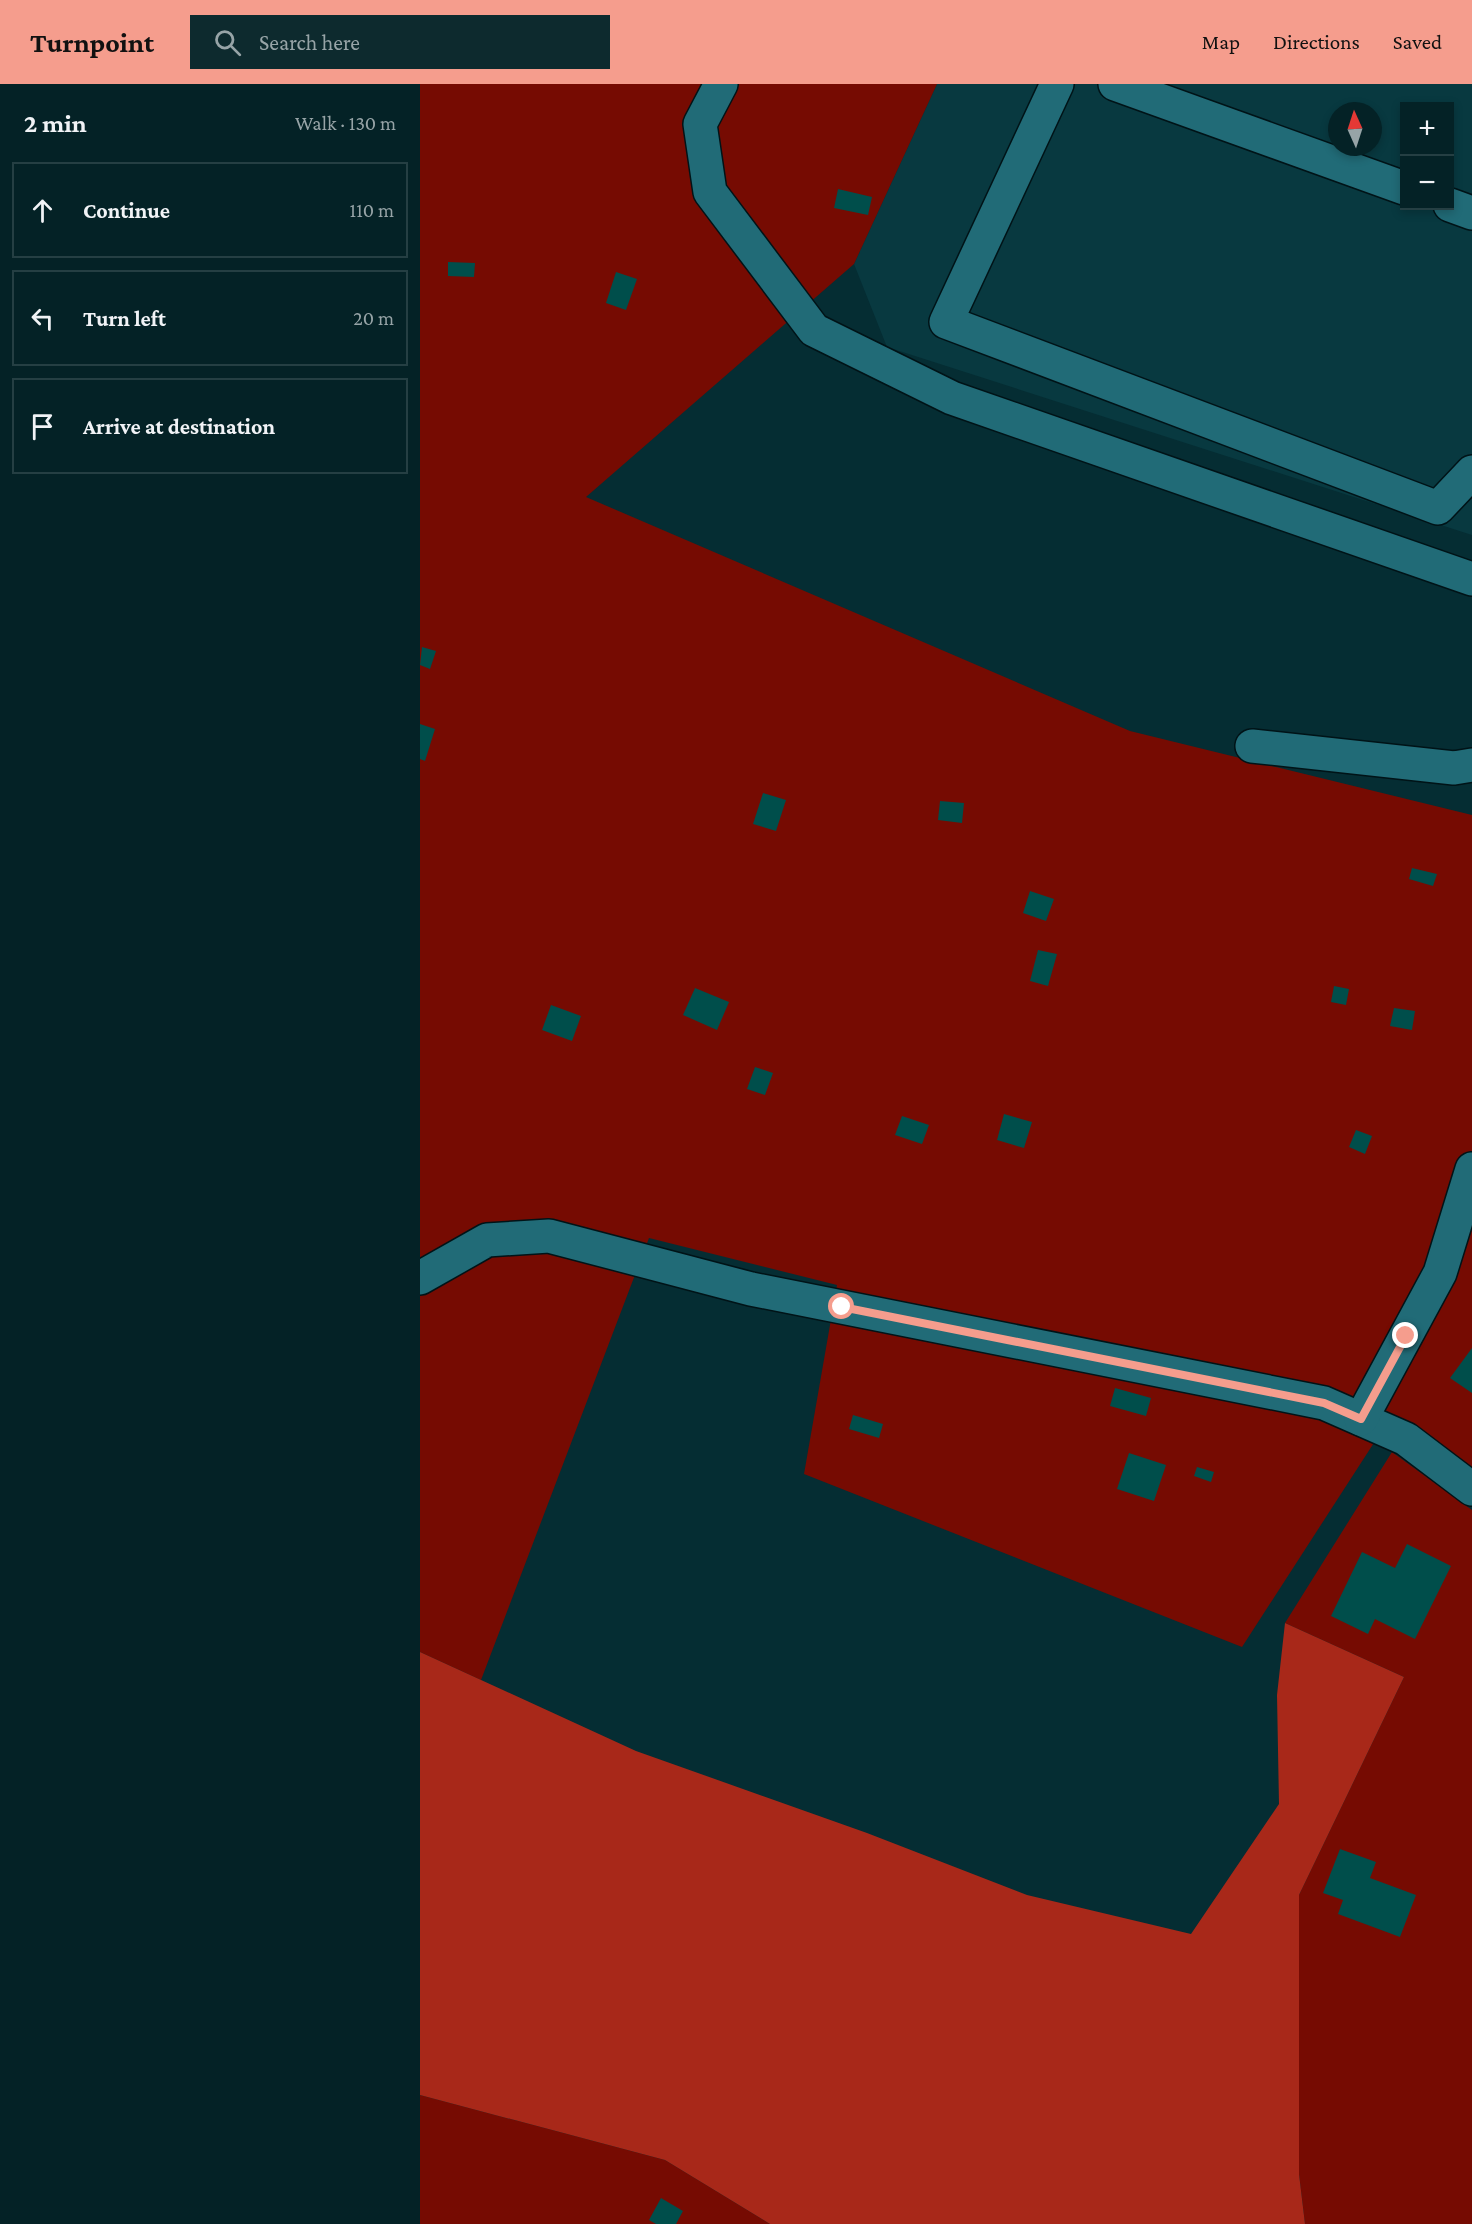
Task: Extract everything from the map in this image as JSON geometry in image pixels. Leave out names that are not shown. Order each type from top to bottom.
[{"type":"lane","points":[[721,84],[700,124],[710,192],[814,330],[952,398],[1472,579]]},
{"type":"lane","points":[[1057,84],[946,322],[1438,508],[1472,472]]},
{"type":"lane","points":[[1115,84],[1400,187]]},
{"type":"lane","points":[[1454,206],[1472,213]]},
{"type":"lane","points":[[1252,746],[1454,768],[1472,765]]},
{"type":"lane","points":[[1361,1419],[1440,1273],[1472,1169]]},
{"type":"lane","points":[[420,1278],[487,1240],[549,1236],[751,1289],[1324,1403],[1406,1438],[1472,1489]]},
{"type":"shaded area","points":[[420,84],[937,84],[854,264],[586,497],[1130,731],[1472,815],[1472,1485],[1390,1418],[1242,1647],[804,1474],[837,1285],[649,1238],[481,1680],[420,1652]]},
{"type":"shaded area","points":[[937,84],[1472,84],[1472,535],[887,347],[854,264]]},
{"type":"shaded area","points":[[1392,1452],[1472,1510],[1472,2224],[1305,2224],[1299,2174],[1299,1895],[1404,1677],[1285,1623]]},
{"type":"shaded area","points":[[1285,1623],[1404,1677],[1299,1895],[1299,2174],[1305,2224],[770,2224],[665,2160],[420,2095],[420,1652],[636,1751],[867,1833],[1027,1895],[1191,1934],[1279,1804],[1277,1695]]},
{"type":"shaded area","points":[[420,2095],[665,2160],[770,2224],[420,2224]]},
{"type":"building","points":[[838,189],[872,197],[868,215],[834,208]]},
{"type":"building","points":[[448,262],[475,263],[474,277],[448,276]]},
{"type":"building","points":[[616,272],[637,279],[626,310],[606,303]]},
{"type":"building","points":[[422,647],[436,651],[430,669],[420,665]]},
{"type":"building","points":[[420,724],[435,729],[425,761],[420,759]]},
{"type":"building","points":[[763,793],[786,800],[776,831],[753,824]]},
{"type":"building","points":[[940,801],[964,803],[962,823],[938,820]]},
{"type":"building","points":[[1412,868],[1437,874],[1433,886],[1409,879]]},
{"type":"building","points":[[1030,891],[1054,899],[1046,921],[1023,913]]},
{"type":"building","points":[[1038,950],[1057,954],[1048,986],[1030,981]]},
{"type":"building","points":[[1334,986],[1349,989],[1346,1005],[1331,1002]]},
{"type":"building","points":[[695,988],[729,1002],[717,1030],[683,1015]]},
{"type":"building","points":[[551,1005],[581,1016],[572,1041],[542,1030]]},
{"type":"building","points":[[1394,1008],[1415,1011],[1412,1030],[1390,1026]]},
{"type":"building","points":[[755,1067],[773,1073],[765,1095],[747,1089]]},
{"type":"building","points":[[1004,1114],[1032,1122],[1024,1148],[997,1140]]},
{"type":"building","points":[[902,1116],[929,1125],[922,1144],[895,1135]]},
{"type":"building","points":[[1356,1130],[1372,1136],[1365,1154],[1349,1147]]},
{"type":"building","points":[[1472,1348],[1472,1393],[1450,1378]]},
{"type":"building","points":[[1115,1388],[1151,1398],[1146,1416],[1110,1406]]},
{"type":"building","points":[[853,1415],[883,1424],[879,1438],[849,1429]]},
{"type":"building","points":[[1129,1453],[1166,1465],[1154,1501],[1117,1489]]},
{"type":"building","points":[[1197,1467],[1214,1472],[1211,1482],[1194,1476]]},
{"type":"building","points":[[1407,1544],[1451,1566],[1415,1639],[1375,1619],[1368,1634],[1331,1616],[1362,1552],[1395,1568]]},
{"type":"building","points":[[1340,1849],[1376,1862],[1370,1878],[1416,1895],[1400,1937],[1338,1914],[1343,1900],[1323,1893]]},
{"type":"building","points":[[661,2198],[683,2211],[676,2224],[656,2224],[649,2220]]},
{"type":"route","points":[[842,1307],[1324,1403],[1361,1419],[1406,1336]]}]
